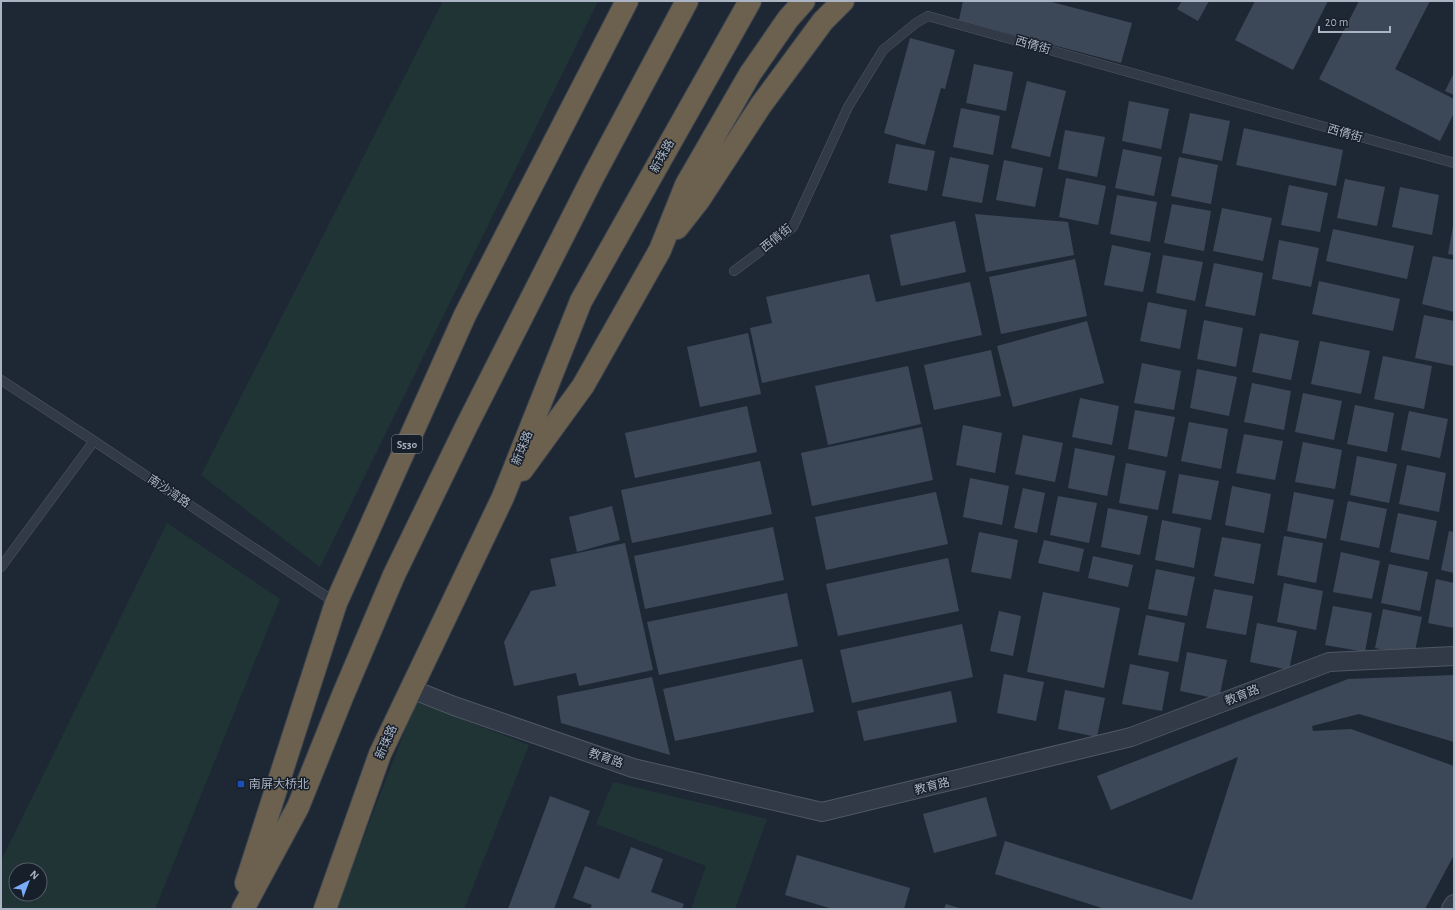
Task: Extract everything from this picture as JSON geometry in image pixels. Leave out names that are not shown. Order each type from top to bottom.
[{"type":"highway","name":"S530","points":[[238,909],[336,603],[465,315],[627,1]]},
{"type":"highway","points":[[243,909],[298,807],[343,695],[394,575],[467,425],[593,176],[687,1]]},
{"type":"highway","name":"新珠路","points":[[324,909],[380,754],[503,497],[581,301],[750,1]]},
{"type":"highway","points":[[503,497],[584,386],[660,250],[686,185],[750,74],[788,19],[804,1]]},
{"type":"highway","points":[[660,250],[699,200],[761,104],[823,21],[843,1]]},
{"type":"street","name":"教育路","points":[[411,689],[454,706],[633,768],[822,812],[1131,737],[1329,662],[1454,656]]},
{"type":"street","points":[[1451,909],[1454,904]]},
{"type":"lane","name":"西倩街","points":[[734,271],[793,226],[848,107],[883,50],[928,16],[1454,163]]},
{"type":"lane","name":"南沙湾路","points":[[1,380],[336,603]]},
{"type":"lane","points":[[1,567],[94,441]]},
{"type":"green space","points":[[443,1],[598,1],[320,567],[201,475]]},
{"type":"green space","points":[[167,523],[280,599],[155,909],[1,909],[1,861]]},
{"type":"green space","points":[[416,702],[529,745],[464,909],[336,909]]},
{"type":"green space","points":[[613,782],[767,819],[735,909],[691,909],[706,866],[596,824]]},
{"type":"building","points":[[963,1],[1048,1],[1132,23],[1121,63],[959,20]]},
{"type":"building","points":[[1182,1],[1209,1],[1198,21],[1177,9]]},
{"type":"building","points":[[1255,1],[1328,1],[1293,70],[1235,40]]},
{"type":"building","points":[[1359,1],[1430,1],[1395,69],[1454,99],[1454,113],[1440,141],[1319,79]]},
{"type":"building","points":[[910,38],[955,50],[945,89],[941,88],[925,145],[884,133]]},
{"type":"building","points":[[974,64],[1013,72],[1006,111],[966,103]]},
{"type":"building","points":[[1454,73],[1454,95],[1445,91]]},
{"type":"building","points":[[1027,81],[1066,91],[1050,157],[1011,148]]},
{"type":"building","points":[[1129,101],[1169,109],[1161,149],[1122,141]]},
{"type":"building","points":[[961,108],[1000,116],[993,155],[953,147]]},
{"type":"building","points":[[1190,113],[1230,121],[1222,161],[1182,153]]},
{"type":"building","points":[[1244,128],[1343,150],[1336,186],[1236,165]]},
{"type":"building","points":[[1065,130],[1105,137],[1097,177],[1058,169]]},
{"type":"building","points":[[896,144],[935,151],[927,191],[888,183]]},
{"type":"building","points":[[1123,149],[1162,157],[1154,196],[1115,188]]},
{"type":"building","points":[[950,157],[989,165],[982,203],[942,196]]},
{"type":"building","points":[[1179,157],[1218,165],[1211,204],[1171,196]]},
{"type":"building","points":[[1004,160],[1043,168],[1035,207],[996,200]]},
{"type":"building","points":[[1066,178],[1106,186],[1098,225],[1059,217]]},
{"type":"building","points":[[1345,179],[1385,187],[1377,226],[1337,218]]},
{"type":"building","points":[[1289,185],[1328,193],[1320,232],[1281,225]]},
{"type":"building","points":[[1400,187],[1439,195],[1432,235],[1392,227]]},
{"type":"building","points":[[1117,195],[1157,202],[1150,242],[1110,234]]},
{"type":"building","points":[[1172,204],[1211,211],[1204,251],[1164,243]]},
{"type":"building","points":[[1222,208],[1272,218],[1263,261],[1213,251]]},
{"type":"building","points":[[975,214],[1068,222],[1074,255],[986,272]]},
{"type":"building","points":[[955,221],[966,272],[901,286],[890,235]]},
{"type":"building","points":[[1454,226],[1454,255],[1448,254]]},
{"type":"building","points":[[1333,229],[1414,246],[1407,279],[1326,261]]},
{"type":"building","points":[[1279,240],[1319,248],[1311,287],[1272,279]]},
{"type":"building","points":[[1112,245],[1151,253],[1143,292],[1104,285]]},
{"type":"building","points":[[1163,255],[1203,262],[1195,301],[1156,293]]},
{"type":"building","points":[[1433,256],[1454,260],[1454,312],[1422,304]]},
{"type":"building","points":[[1075,259],[1087,316],[1001,334],[989,277]]},
{"type":"building","points":[[1214,263],[1263,273],[1255,316],[1205,306]]},
{"type":"building","points":[[869,274],[876,302],[970,282],[982,335],[762,383],[750,328],[772,323],[766,297]]},
{"type":"building","points":[[1319,281],[1400,299],[1393,331],[1312,314]]},
{"type":"building","points":[[1148,302],[1187,310],[1180,349],[1140,341]]},
{"type":"building","points":[[1424,315],[1454,321],[1454,366],[1415,358]]},
{"type":"building","points":[[1204,320],[1243,328],[1236,367],[1197,359]]},
{"type":"building","points":[[1087,321],[1104,383],[1013,407],[997,346]]},
{"type":"building","points":[[748,333],[761,394],[700,407],[687,347]]},
{"type":"building","points":[[1260,333],[1299,341],[1291,380],[1252,372]]},
{"type":"building","points":[[1320,341],[1370,351],[1361,394],[1311,384]]},
{"type":"building","points":[[991,350],[1001,396],[934,410],[924,365]]},
{"type":"building","points":[[1383,356],[1432,366],[1424,409],[1374,399]]},
{"type":"building","points":[[1142,363],[1181,371],[1174,410],[1134,403]]},
{"type":"building","points":[[908,366],[921,424],[828,445],[815,386]]},
{"type":"building","points":[[1197,369],[1237,377],[1229,416],[1190,408]]},
{"type":"building","points":[[1252,383],[1291,391],[1284,430],[1244,422]]},
{"type":"building","points":[[1303,393],[1342,401],[1334,440],[1295,432]]},
{"type":"building","points":[[1080,398],[1119,406],[1112,445],[1072,437]]},
{"type":"building","points":[[1355,405],[1394,413],[1387,452],[1347,444]]},
{"type":"building","points":[[747,406],[757,452],[635,478],[625,433]]},
{"type":"building","points":[[1135,410],[1175,417],[1167,457],[1128,449]]},
{"type":"building","points":[[1409,411],[1448,419],[1440,458],[1401,450]]},
{"type":"building","points":[[1189,422],[1228,429],[1221,469],[1181,461]]},
{"type":"building","points":[[963,425],[1002,433],[995,473],[956,465]]},
{"type":"building","points":[[922,427],[933,480],[812,506],[801,453]]},
{"type":"building","points":[[1244,434],[1283,441],[1275,480],[1236,473]]},
{"type":"building","points":[[1023,435],[1063,443],[1055,482],[1015,474]]},
{"type":"building","points":[[1303,442],[1342,450],[1335,489],[1295,482]]},
{"type":"building","points":[[1075,448],[1115,456],[1107,496],[1068,488]]},
{"type":"building","points":[[1357,456],[1397,464],[1389,503],[1350,495]]},
{"type":"building","points":[[760,461],[772,514],[632,543],[621,490]]},
{"type":"building","points":[[1126,463],[1166,471],[1158,510],[1119,503]]},
{"type":"building","points":[[1407,465],[1446,473],[1439,512],[1399,504]]},
{"type":"building","points":[[1179,474],[1219,481],[1211,520],[1172,513]]},
{"type":"building","points":[[970,478],[1009,486],[1002,525],[963,517]]},
{"type":"building","points":[[1232,486],[1271,494],[1264,533],[1225,525]]},
{"type":"building","points":[[1023,488],[1045,493],[1037,533],[1014,528]]},
{"type":"building","points":[[936,492],[948,544],[826,570],[815,517]]},
{"type":"building","points":[[1294,492],[1334,500],[1326,539],[1287,531]]},
{"type":"building","points":[[1058,496],[1097,503],[1089,543],[1050,535]]},
{"type":"building","points":[[1348,501],[1387,509],[1379,548],[1340,540]]},
{"type":"building","points":[[612,506],[620,540],[577,552],[569,517]]},
{"type":"building","points":[[1108,508],[1148,516],[1140,555],[1101,547]]},
{"type":"building","points":[[1398,513],[1437,521],[1429,560],[1390,552]]},
{"type":"building","points":[[1162,520],[1201,528],[1194,568],[1155,560]]},
{"type":"building","points":[[773,527],[784,580],[645,609],[634,556]]},
{"type":"building","points":[[1449,531],[1454,532],[1454,573],[1441,570]]},
{"type":"building","points":[[979,532],[1018,540],[1011,579],[971,572]]},
{"type":"building","points":[[1284,536],[1323,543],[1316,583],[1277,575]]},
{"type":"building","points":[[1222,537],[1261,544],[1254,584],[1214,576]]},
{"type":"building","points":[[1044,540],[1084,549],[1079,572],[1038,563]]},
{"type":"building","points":[[625,543],[653,670],[579,686],[576,673],[514,686],[504,642],[531,591],[556,586],[550,559]]},
{"type":"building","points":[[1341,552],[1380,561],[1372,599],[1333,592]]},
{"type":"building","points":[[1093,556],[1133,565],[1128,587],[1088,578]]},
{"type":"building","points":[[948,558],[959,611],[838,636],[826,584]]},
{"type":"building","points":[[1389,564],[1428,572],[1420,611],[1381,603]]},
{"type":"building","points":[[1156,569],[1195,577],[1187,616],[1148,609]]},
{"type":"building","points":[[1436,579],[1454,583],[1454,628],[1428,623]]},
{"type":"building","points":[[1284,583],[1323,591],[1316,630],[1277,622]]},
{"type":"building","points":[[1214,589],[1253,596],[1246,635],[1206,628]]},
{"type":"building","points":[[1043,592],[1120,608],[1104,688],[1027,672]]},
{"type":"building","points":[[787,593],[798,646],[659,675],[647,622]]},
{"type":"building","points":[[1333,606],[1372,613],[1365,652],[1325,645]]},
{"type":"building","points":[[1383,609],[1422,617],[1414,656],[1375,648]]},
{"type":"building","points":[[999,611],[1021,616],[1013,656],[990,651]]},
{"type":"building","points":[[1146,615],[1185,623],[1178,662],[1138,655]]},
{"type":"building","points":[[1257,623],[1297,631],[1289,670],[1250,662]]},
{"type":"building","points":[[962,624],[973,677],[852,703],[840,650]]},
{"type":"building","points":[[1187,652],[1227,660],[1219,699],[1180,691]]},
{"type":"building","points":[[802,659],[814,712],[675,741],[663,689]]},
{"type":"building","points":[[1130,664],[1169,672],[1162,711],[1122,704]]},
{"type":"building","points":[[1004,674],[1044,682],[1036,721],[997,713]]},
{"type":"building","points":[[1454,675],[1454,742],[1359,714],[1312,726],[1313,731],[1351,729],[1454,766],[1454,855],[1425,909],[1105,909],[995,874],[1005,841],[1192,900],[1238,757],[1111,810],[1097,776],[1348,679]]},
{"type":"building","points":[[652,677],[670,755],[561,723],[557,696]]},
{"type":"building","points":[[1065,690],[1105,698],[1097,737],[1058,729]]},
{"type":"building","points":[[951,691],[957,722],[864,741],[857,711]]},
{"type":"building","points":[[550,796],[590,811],[554,909],[508,909]]},
{"type":"building","points":[[986,797],[997,836],[934,853],[923,814]]},
{"type":"building","points":[[631,847],[663,859],[651,892],[684,904],[682,909],[590,909],[592,905],[573,898],[585,866],[619,879]]},
{"type":"building","points":[[797,855],[910,888],[904,909],[833,909],[785,895]]},
{"type":"building","points":[[946,904],[962,909],[944,909]]},
{"type":"place","name":"南屏大桥北","points":[[241,784]]}]
